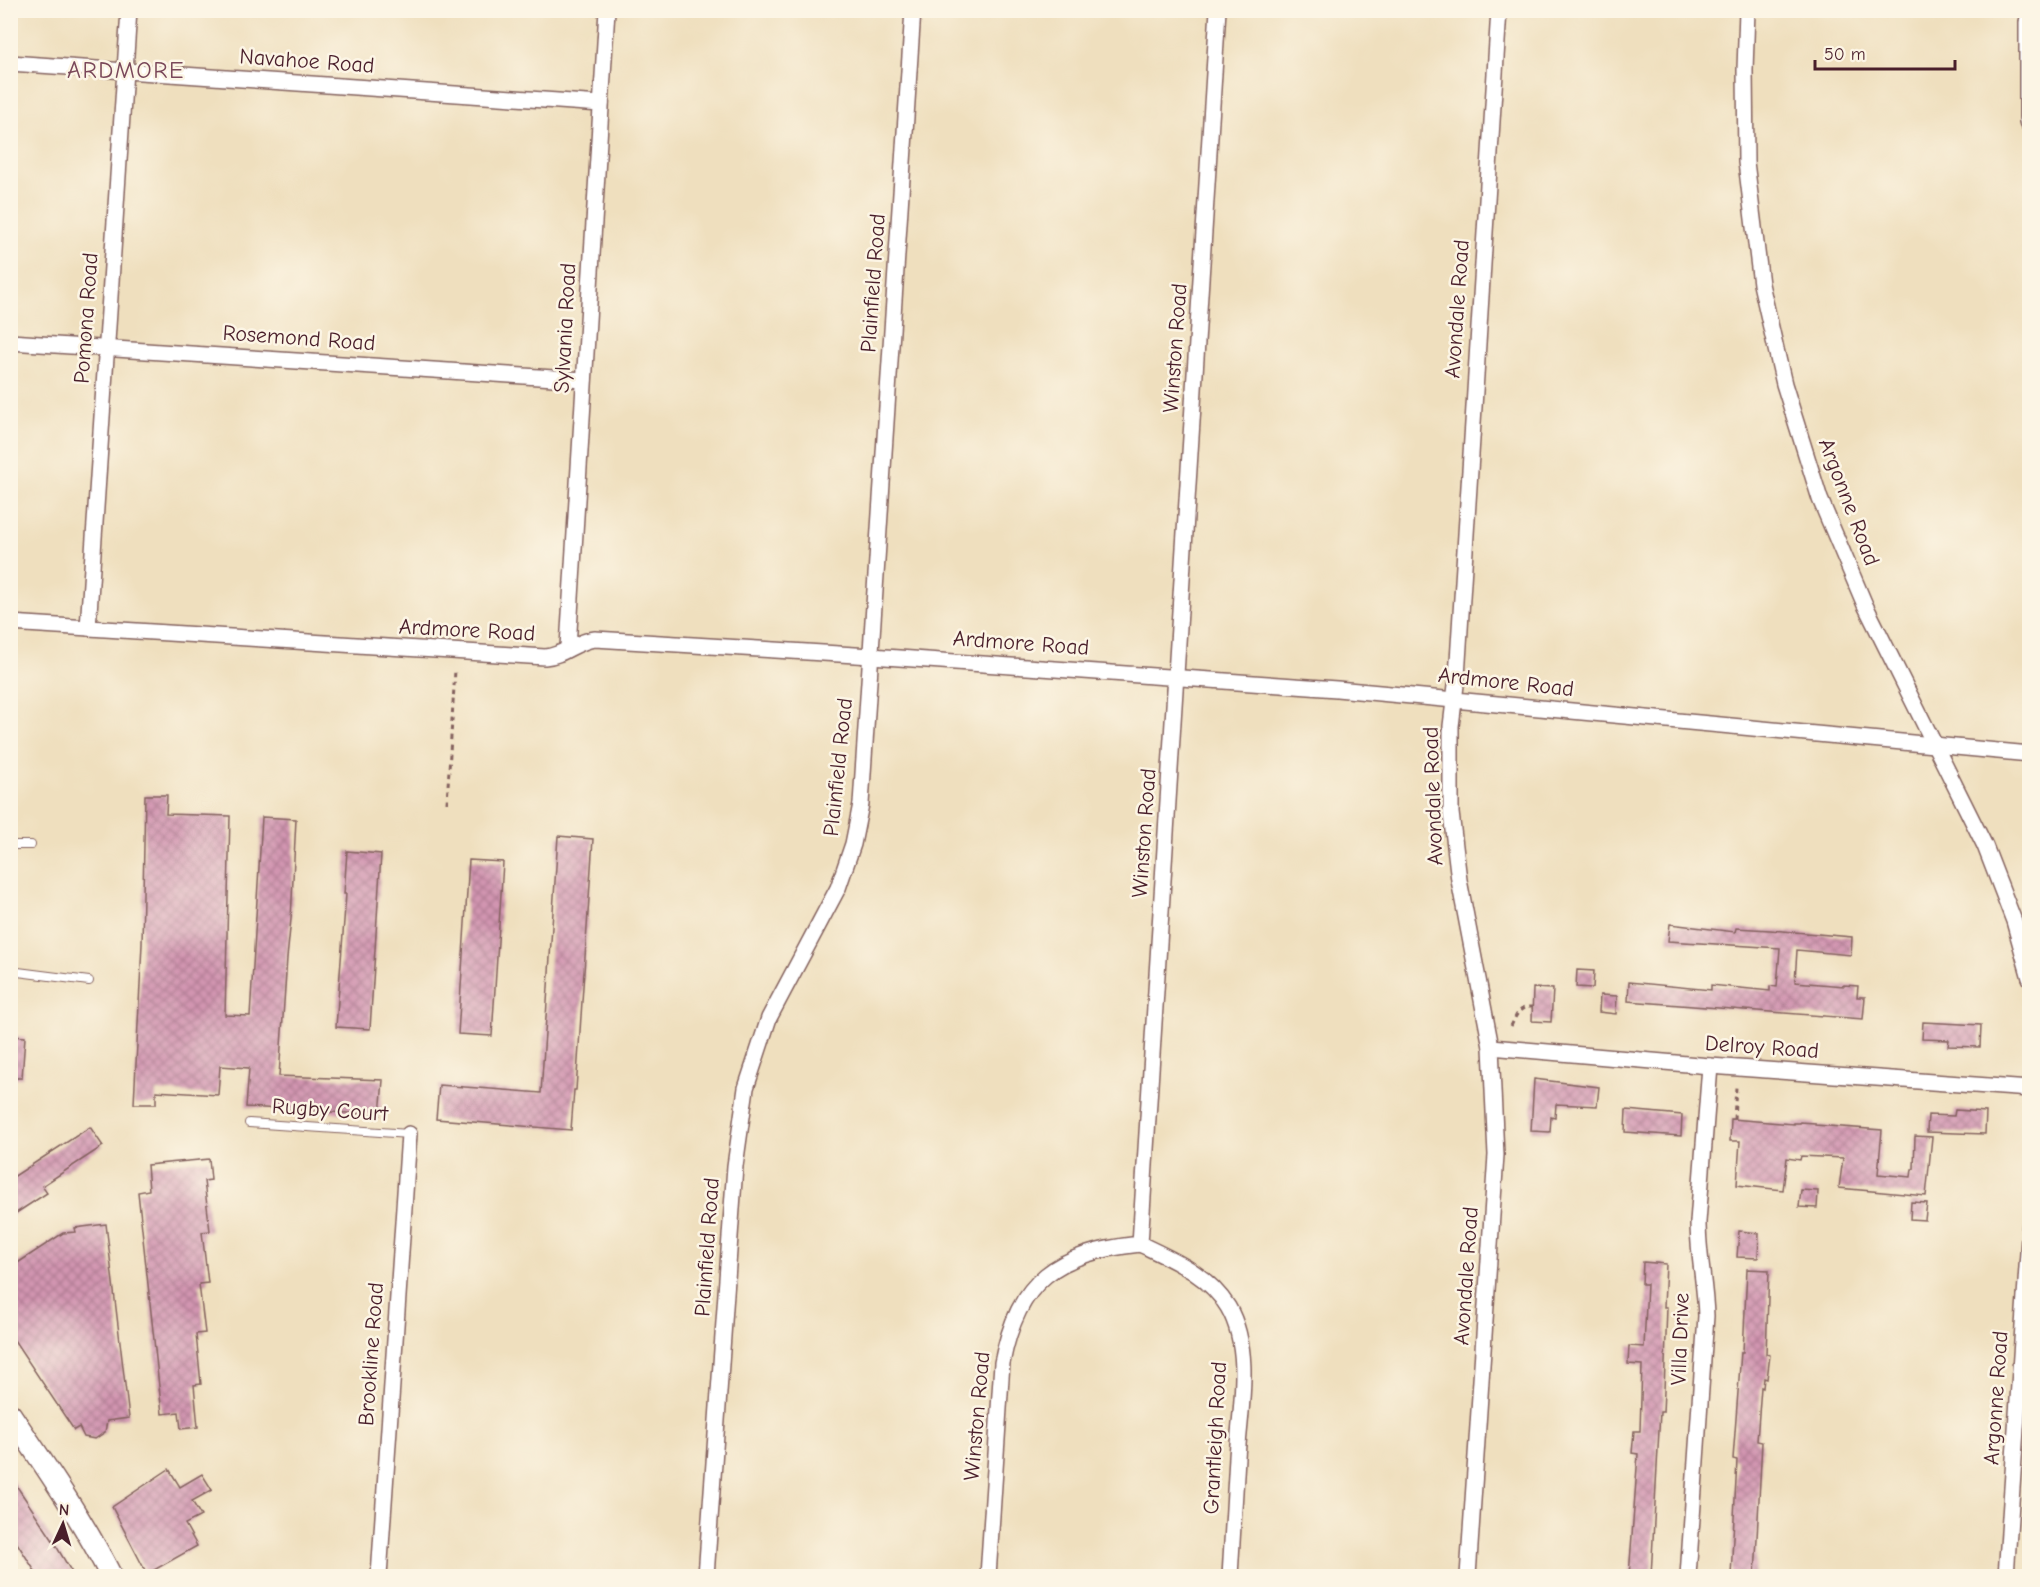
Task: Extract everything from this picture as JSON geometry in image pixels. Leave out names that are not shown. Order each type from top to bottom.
[{"type":"main road","points":[[2030,22],[2030,121]]},
{"type":"main road","points":[[10,1414],[94,1543],[111,1576]]},
{"type":"street","name":"Pomona Road","points":[[88,628],[129,10]]},
{"type":"street","name":"Sylvania Road","points":[[568,647],[607,10]]},
{"type":"street","name":"Plainfield Road","points":[[706,1576],[735,1166],[746,1088],[769,1018],[838,888],[853,844],[861,804],[913,10]]},
{"type":"street","name":"Winston Road","points":[[987,1576],[1002,1363],[1010,1328],[1017,1312],[1024,1298],[1040,1279],[1066,1262],[1086,1253],[1140,1244],[1218,10]]},
{"type":"street","name":"Avondale Road","points":[[1468,1576],[1496,1155],[1491,1047],[1454,845],[1450,758],[1498,10]]},
{"type":"street","name":"Argonne Road","points":[[1747,10],[1746,162],[1761,284],[1784,384],[1820,499],[1866,605],[1985,846],[2014,921],[2030,978]]},
{"type":"street","name":"Navahoe Road","points":[[10,63],[601,104]]},
{"type":"street","name":"Rosemond Road","points":[[10,342],[584,380]]},
{"type":"street","name":"Ardmore Road","points":[[10,623],[545,657],[558,654],[585,640],[595,639],[871,656],[1177,677],[1455,700],[2030,754]]},
{"type":"street","name":"Delroy Road","points":[[1491,1047],[1710,1066],[2030,1089]]},
{"type":"street","name":"Villa Drive","points":[[1688,1576],[1706,1316],[1705,1289],[1698,1245],[1698,1222],[1710,1066]]},
{"type":"street","name":"Brookline Road","points":[[379,1576],[409,1134]]},
{"type":"street","name":"Argonne Road","points":[[2006,1576],[2030,1222]]},
{"type":"street","name":"Grantleigh Road","points":[[1140,1244],[1198,1274],[1228,1308],[1240,1340],[1242,1378],[1230,1576]]},
{"type":"lane","points":[[10,844],[31,845]]},
{"type":"lane","points":[[10,971],[89,981]]},
{"type":"lane","name":"Rugby Court","points":[[249,1122],[409,1134]]},
{"type":"path","points":[[447,803],[455,670]]},
{"type":"path","points":[[1511,1026],[1520,1010],[1532,1007]]},
{"type":"path","points":[[1734,1119],[1736,1087]]},
{"type":"building","points":[[145,795],[167,795],[166,814],[230,816],[225,1015],[250,1016],[262,817],[296,819],[279,1076],[383,1080],[380,1115],[246,1107],[249,1068],[220,1066],[218,1095],[156,1091],[156,1104],[134,1104],[142,944]]},
{"type":"building","points":[[558,836],[593,839],[576,1090],[574,1090],[571,1130],[436,1119],[439,1085],[541,1093]]},
{"type":"building","points":[[347,851],[381,854],[370,1029],[336,1027]]},
{"type":"building","points":[[469,860],[503,862],[492,1036],[458,1034]]},
{"type":"building","points":[[1670,924],[1735,932],[1736,928],[1852,937],[1851,955],[1797,950],[1795,982],[1858,986],[1857,997],[1865,997],[1863,1019],[1628,1001],[1629,982],[1711,990],[1711,985],[1770,991],[1770,986],[1777,987],[1780,948],[1668,941]]},
{"type":"building","points":[[1577,970],[1594,971],[1593,988],[1576,987]]},
{"type":"building","points":[[1533,988],[1553,989],[1551,1022],[1532,1021]]},
{"type":"building","points":[[1600,995],[1617,996],[1616,1014],[1599,1012]]},
{"type":"building","points":[[1923,1022],[1981,1025],[1980,1047],[1948,1046],[1949,1040],[1922,1039]]},
{"type":"building","points":[[10,1036],[25,1037],[22,1078],[10,1078]]},
{"type":"building","points":[[1534,1079],[1599,1087],[1597,1106],[1556,1104],[1555,1118],[1551,1117],[1550,1132],[1531,1131]]},
{"type":"building","points":[[1626,1110],[1682,1115],[1681,1136],[1625,1132]]},
{"type":"building","points":[[1955,1110],[1986,1112],[1985,1134],[1927,1132],[1928,1115],[1954,1116]]},
{"type":"building","points":[[1731,1119],[1794,1124],[1815,1123],[1815,1125],[1882,1130],[1878,1174],[1911,1177],[1912,1169],[1914,1169],[1915,1136],[1932,1137],[1926,1196],[1839,1188],[1843,1158],[1801,1156],[1800,1160],[1787,1158],[1783,1190],[1737,1185],[1740,1141],[1730,1141]]},
{"type":"building","points":[[90,1127],[103,1146],[42,1186],[47,1193],[10,1217],[10,1179]]},
{"type":"building","points":[[209,1159],[211,1180],[204,1181],[210,1231],[202,1232],[208,1283],[199,1284],[205,1333],[196,1334],[201,1384],[194,1385],[198,1427],[181,1429],[179,1412],[162,1414],[138,1192],[149,1190],[147,1165]]},
{"type":"building","points":[[1801,1190],[1818,1191],[1817,1208],[1799,1207]]},
{"type":"building","points":[[1911,1202],[1927,1203],[1925,1220],[1910,1219]]},
{"type":"building","points":[[106,1224],[129,1418],[107,1421],[105,1432],[95,1439],[84,1437],[79,1427],[74,1430],[10,1334],[10,1268],[63,1233],[76,1232],[75,1228]]},
{"type":"building","points":[[1739,1231],[1759,1233],[1758,1258],[1737,1257]]},
{"type":"building","points":[[1643,1262],[1666,1264],[1664,1391],[1663,1412],[1660,1412],[1651,1576],[1629,1576],[1638,1454],[1632,1453],[1634,1431],[1640,1431],[1642,1365],[1628,1364],[1629,1346],[1644,1347],[1647,1284],[1642,1284]]},
{"type":"building","points":[[1747,1269],[1769,1270],[1766,1354],[1770,1355],[1767,1379],[1764,1378],[1763,1388],[1761,1387],[1757,1441],[1762,1442],[1755,1576],[1731,1576],[1737,1460],[1733,1459],[1741,1352],[1743,1352]]},
{"type":"building","points":[[169,1469],[180,1487],[202,1474],[212,1490],[192,1501],[201,1516],[185,1524],[197,1546],[147,1574],[112,1507]]},
{"type":"building","points":[[10,1476],[74,1576],[38,1576],[10,1532]]},
{"type":"district","name":"ARDMORE","points":[[126,70]]}]
